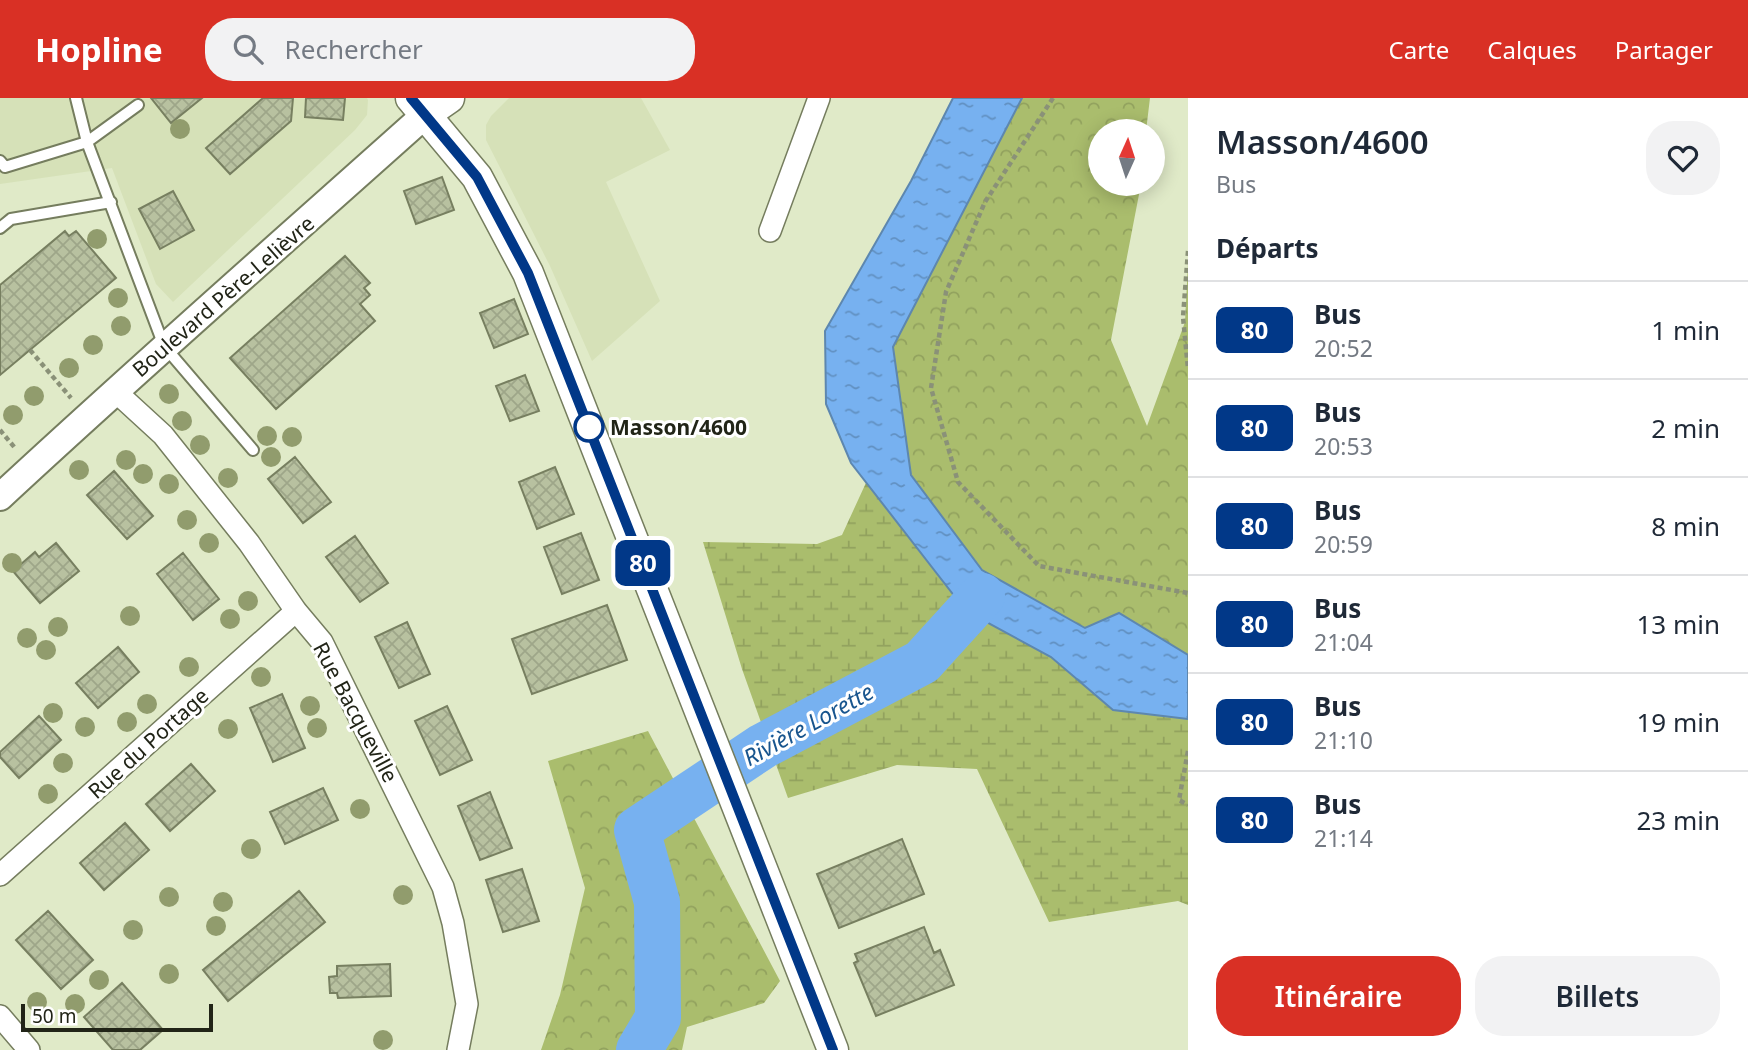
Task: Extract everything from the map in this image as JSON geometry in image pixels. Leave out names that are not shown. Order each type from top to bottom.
[{"type":"main road","points":[[429,103],[477,177],[528,273],[833,1050]]},
{"type":"street","points":[[771,231],[819,98]]},
{"type":"street","name":"Boulevard Père-Lelièvre","points":[[0,497],[164,346],[363,174],[429,103]]},
{"type":"street","name":"Rue Bacqueville","points":[[115,391],[163,435],[249,543],[296,611],[322,642],[443,887],[453,923],[467,1004],[458,1050]]},
{"type":"street","name":"Rue du Portage","points":[[0,875],[296,611]]},
{"type":"street","points":[[0,1016],[29,1050]]},
{"type":"lane","points":[[76,98],[87,142],[164,346],[253,450]]},
{"type":"lane","points":[[0,161],[5,167],[87,142],[138,105]]},
{"type":"lane","points":[[0,228],[11,219],[111,202]]},
{"type":"path","points":[[1053,98],[985,202],[946,292],[931,387],[958,482],[1039,566],[1188,593]]},
{"type":"path","points":[[1188,251],[1183,317],[1188,369]]},
{"type":"path","points":[[30,350],[71,398]]},
{"type":"path","points":[[0,430],[15,448]]},
{"type":"path","points":[[1188,751],[1179,800],[1188,804]]},
{"type":"shaded area","points":[[0,98],[368,100],[367,115],[355,130],[173,302],[156,284],[112,168],[0,184]]},
{"type":"shaded area","points":[[509,98],[641,98],[670,150],[606,182],[660,301],[592,361],[550,266],[486,140],[486,125]]},
{"type":"green space","points":[[1022,98],[1150,98],[1147,119],[1088,119],[1088,196],[1139,196],[1111,340],[1147,426],[1185,322],[1188,263],[1188,655],[1119,613],[1085,628],[982,570],[911,475],[893,347]]},
{"type":"green space","points":[[876,461],[982,596],[1188,706],[1188,905],[1178,901],[1049,922],[977,769],[897,765],[788,798],[742,669],[703,542],[817,544],[842,535]]},
{"type":"green space","points":[[648,731],[780,981],[764,1003],[687,1027],[682,1050],[541,1050],[560,995],[585,888],[548,761]]},
{"type":"water","points":[[953,98],[1022,98],[893,347],[911,475],[982,570],[1085,628],[1119,613],[1188,655],[1188,719],[1113,710],[1051,657],[966,611],[851,463],[826,404],[825,331],[911,181]]},
{"type":"building","points":[[151,98],[202,98],[171,123]]},
{"type":"building","points":[[263,98],[293,98],[291,121],[230,174],[206,148]]},
{"type":"building","points":[[306,98],[345,98],[343,120],[305,117]]},
{"type":"building","points":[[442,177],[454,210],[416,224],[404,191]]},
{"type":"building","points":[[173,191],[194,230],[160,249],[139,209]]},
{"type":"building","points":[[65,231],[69,236],[76,231],[116,278],[0,375],[0,285]]},
{"type":"building","points":[[345,256],[370,283],[364,288],[370,295],[360,304],[375,321],[276,409],[230,358]]},
{"type":"building","points":[[514,299],[528,334],[494,348],[480,313]]},
{"type":"building","points":[[525,375],[539,411],[510,421],[496,386]]},
{"type":"building","points":[[295,457],[331,502],[303,523],[268,479]]},
{"type":"building","points":[[555,467],[574,514],[537,529],[519,482]]},
{"type":"building","points":[[114,471],[153,516],[127,539],[87,495]]},
{"type":"building","points":[[581,533],[599,580],[562,594],[544,547]]},
{"type":"building","points":[[355,536],[388,583],[360,602],[326,557]]},
{"type":"building","points":[[56,543],[79,571],[40,603],[13,571],[35,552],[39,557]]},
{"type":"building","points":[[183,553],[219,599],[193,620],[157,574]]},
{"type":"building","points":[[607,605],[627,660],[532,694],[512,639]]},
{"type":"building","points":[[407,622],[430,674],[399,688],[375,637]]},
{"type":"building","points":[[118,647],[139,672],[98,708],[76,683]]},
{"type":"building","points":[[282,694],[305,748],[273,762],[250,708]]},
{"type":"building","points":[[447,706],[472,760],[440,775],[415,721]]},
{"type":"building","points":[[39,716],[61,740],[19,778],[0,757],[0,752]]},
{"type":"building","points":[[191,764],[215,791],[170,831],[146,804]]},
{"type":"building","points":[[323,788],[338,820],[285,844],[270,812]]},
{"type":"building","points":[[490,792],[512,848],[480,860],[458,806]]},
{"type":"building","points":[[125,823],[149,850],[104,890],[80,863]]},
{"type":"building","points":[[902,839],[924,894],[839,928],[817,874]]},
{"type":"building","points":[[522,869],[539,921],[503,932],[486,880]]},
{"type":"building","points":[[299,891],[325,922],[228,1001],[203,970]]},
{"type":"building","points":[[48,911],[93,960],[61,989],[16,940]]},
{"type":"building","points":[[924,927],[934,953],[940,950],[954,985],[876,1016],[854,963],[858,961],[855,954]]},
{"type":"building","points":[[390,964],[391,996],[338,998],[337,993],[330,993],[329,977],[337,976],[337,966]]},
{"type":"building","points":[[122,983],[163,1030],[140,1050],[113,1050],[84,1017]]},
{"type":"waterway","name":"Rivière Lorette","points":[[639,1050],[658,1018],[657,902],[637,830],[763,746],[922,662],[982,596]]},
{"type":"bus line","name":"80","points":[[411,98],[477,177],[528,273],[833,1050]]},
{"type":"place","name":"Masson/4600","points":[[589,427]]}]
